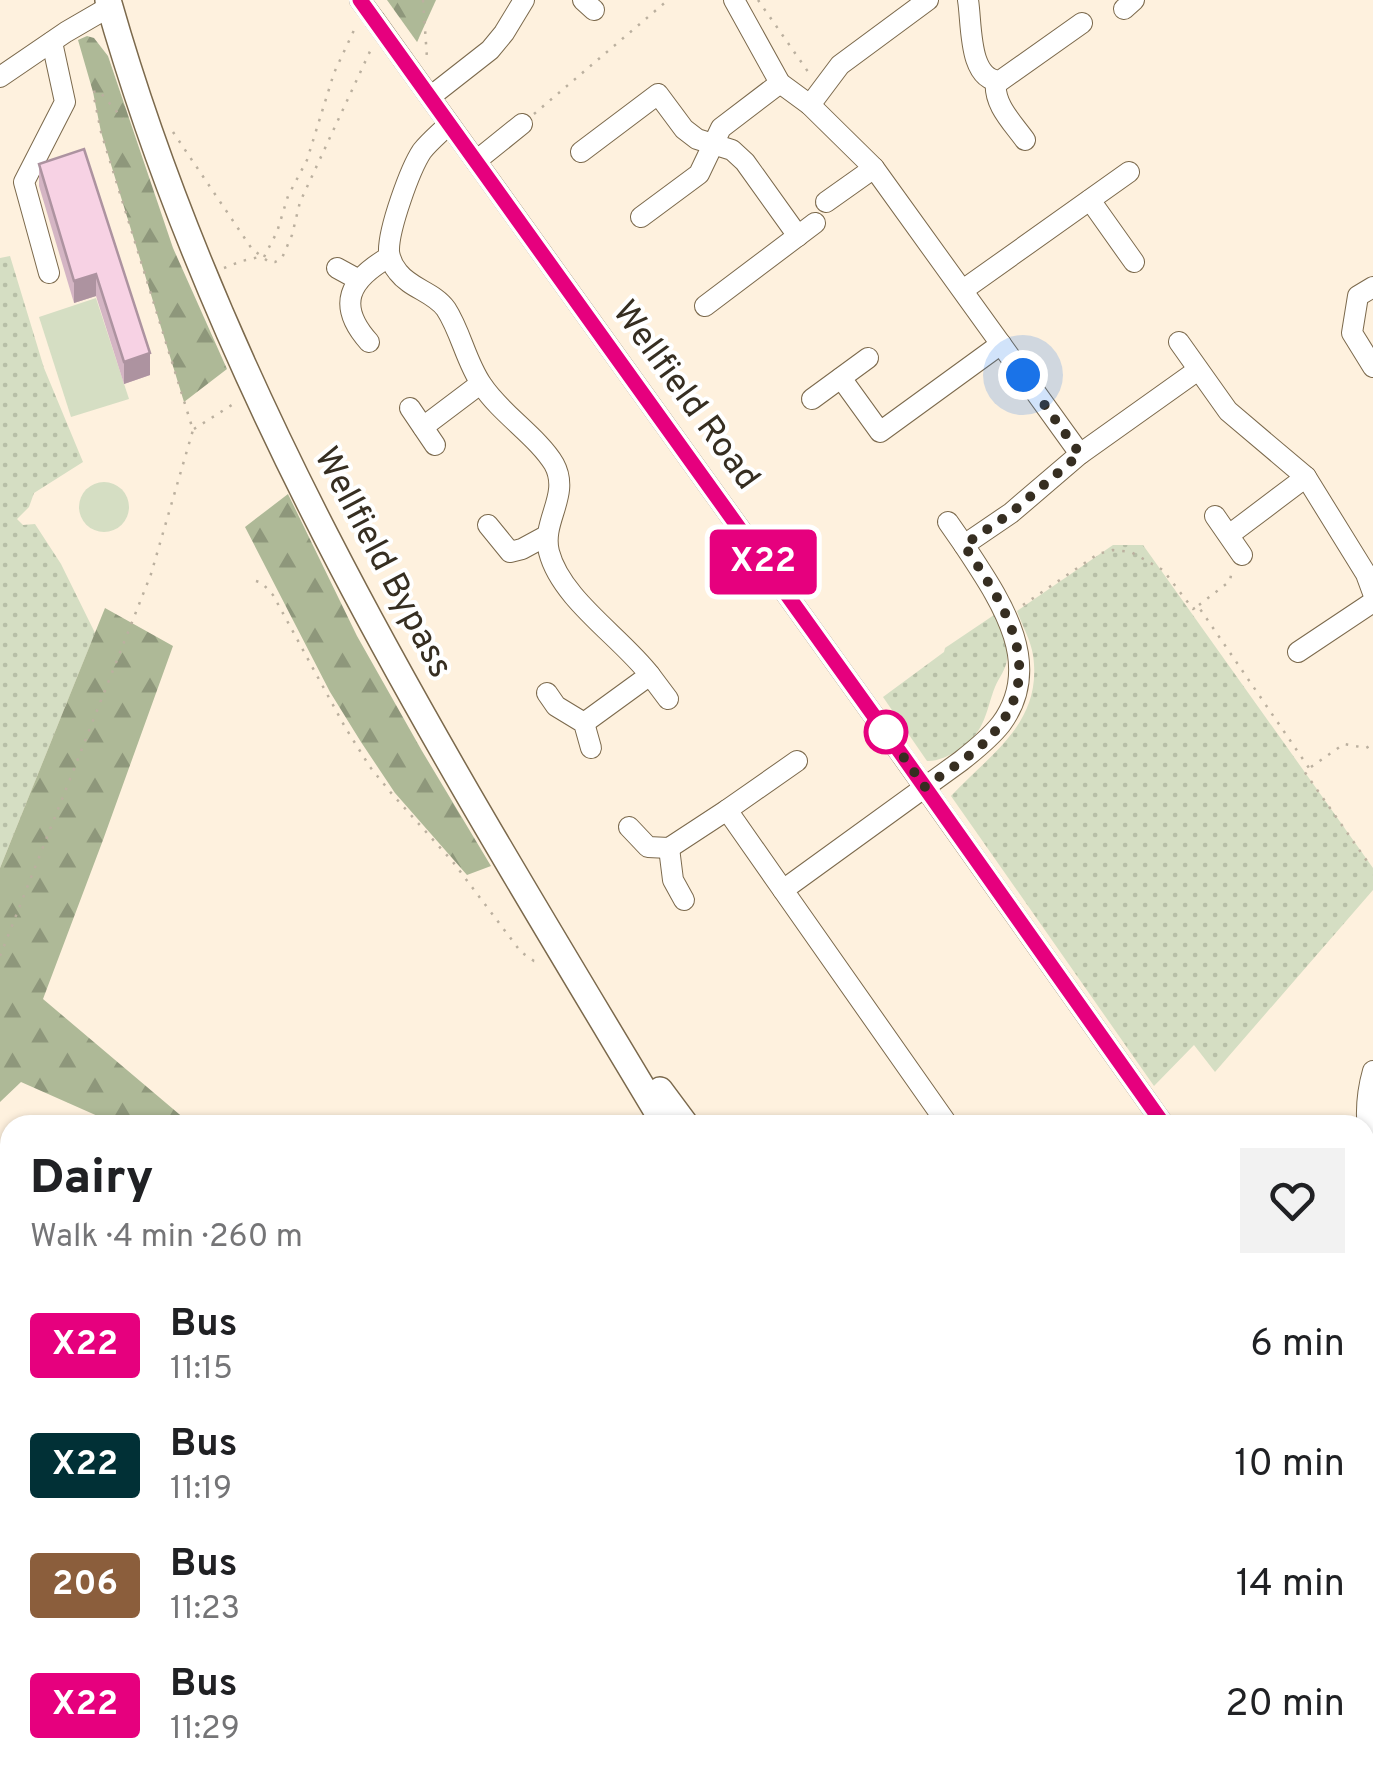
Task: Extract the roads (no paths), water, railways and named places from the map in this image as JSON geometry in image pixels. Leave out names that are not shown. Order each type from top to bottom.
[{"type":"main road","name":"Wellfield Bypass","points":[[108,3],[144,118],[206,280],[285,457],[381,642],[658,1115]]},
{"type":"main road","points":[[576,978],[679,1115]]},
{"type":"street","points":[[430,96],[490,50],[524,0]]},
{"type":"street","points":[[734,0],[780,83],[810,105],[874,168],[1080,454]]},
{"type":"street","points":[[810,105],[840,65],[928,0]]},
{"type":"street","points":[[968,0],[972,41],[982,74],[996,82],[1082,23]]},
{"type":"street","points":[[0,78],[108,3]]},
{"type":"street","name":"Wellfield Road","points":[[369,15],[1157,1115]]},
{"type":"street","points":[[49,273],[24,182],[65,102],[52,42]]},
{"type":"street","points":[[996,82],[998,102],[1025,140]]},
{"type":"street","points":[[641,217],[699,174],[721,128],[780,83]]},
{"type":"street","points":[[581,152],[658,94],[684,129],[697,139],[732,150],[807,230],[705,306]]},
{"type":"street","points":[[449,124],[420,154],[391,230],[390,257],[407,282],[432,296],[448,311],[480,384],[554,464],[560,490],[546,536],[549,554],[571,591],[635,656],[668,699]]},
{"type":"street","points":[[476,161],[522,124]]},
{"type":"street","points":[[826,202],[874,168]]},
{"type":"street","points":[[963,290],[1130,172]]},
{"type":"street","points":[[1090,200],[1134,262]]},
{"type":"street","points":[[369,342],[352,321],[349,302],[360,280],[373,266],[390,257]]},
{"type":"street","points":[[338,268],[360,280]]},
{"type":"street","points":[[1365,292],[1352,333],[1373,367]]},
{"type":"street","points":[[1179,342],[1228,412],[1306,477],[1366,574],[1373,593]]},
{"type":"street","points":[[841,378],[880,432],[1001,344]]},
{"type":"street","points":[[812,399],[868,358]]},
{"type":"street","points":[[964,545],[1011,513],[1080,454],[1198,370]]},
{"type":"street","points":[[423,427],[480,384]]},
{"type":"street","points":[[410,408],[436,445]]},
{"type":"street","points":[[1229,535],[1306,477]]},
{"type":"street","points":[[1215,516],[1242,554]]},
{"type":"street","points":[[783,890],[983,744],[1003,722],[1018,688],[1018,650],[1012,627],[995,593],[948,522]]},
{"type":"street","points":[[488,525],[510,552],[546,536]]},
{"type":"street","points":[[1298,652],[1373,602]]},
{"type":"street","points":[[584,723],[650,674]]},
{"type":"street","points":[[547,693],[562,710],[584,723],[591,748]]},
{"type":"street","points":[[630,826],[648,846],[669,848],[798,761]]},
{"type":"street","points":[[727,810],[941,1115]]},
{"type":"street","points":[[669,848],[672,880],[684,900]]},
{"type":"street","points":[[1368,1115],[1373,1071]]}]
